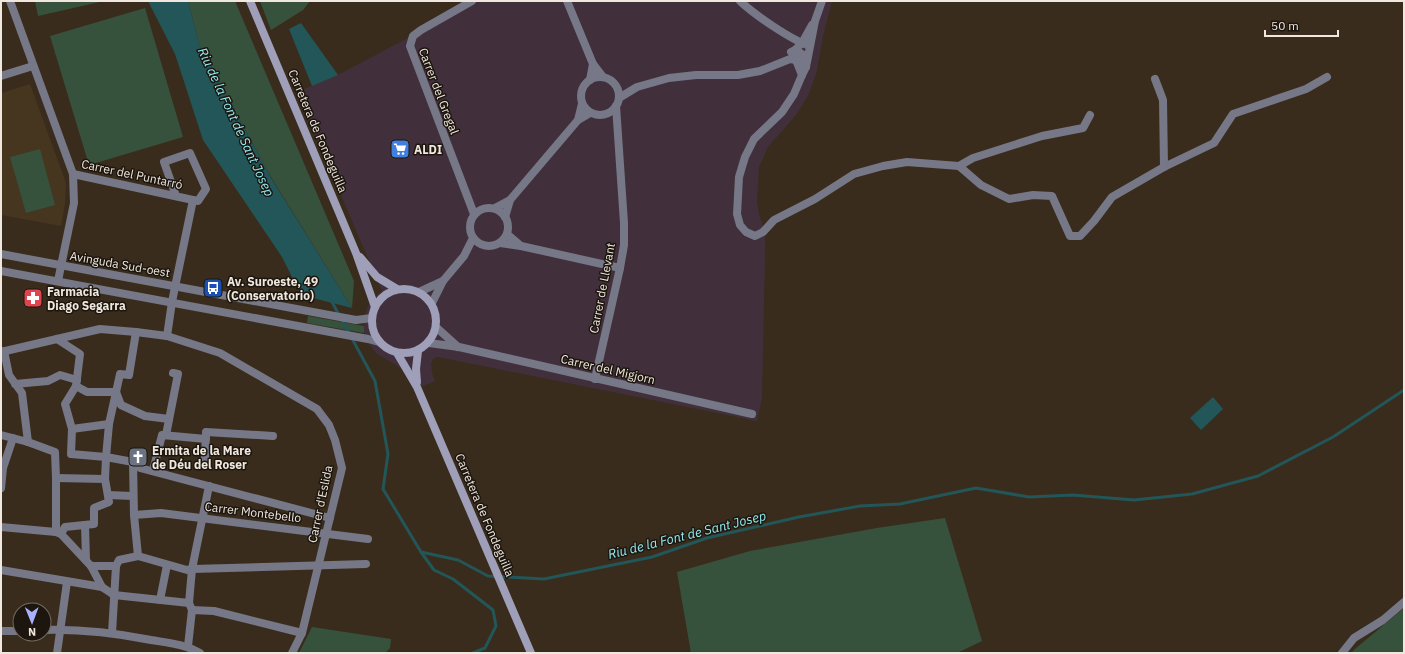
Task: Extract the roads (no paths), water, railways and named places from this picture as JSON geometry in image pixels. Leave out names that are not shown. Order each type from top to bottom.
[{"type":"main road","name":"Carretera de Fondeguilla","points":[[251,1],[356,254],[375,306]]},
{"type":"main road","name":"Carretera de Fondeguilla","points":[[356,254],[377,277],[397,289]]},
{"type":"main road","points":[[397,289],[419,292],[432,303],[437,315],[437,328],[428,343],[418,351],[397,353],[387,349],[379,342],[373,331],[372,318],[375,306],[384,295],[397,289]]},
{"type":"main road","name":"Carretera de Fondeguilla","points":[[417,387],[416,369],[418,351]]},
{"type":"main road","name":"Carretera de Fondeguilla","points":[[397,353],[417,387],[531,653]]},
{"type":"street","points":[[10,1],[72,174],[74,203],[61,266]]},
{"type":"street","name":"Carrer del Gregal","points":[[472,1],[421,30],[413,36],[410,46],[474,214]]},
{"type":"street","points":[[567,1],[593,64],[603,77]]},
{"type":"street","points":[[740,1],[778,29],[810,48]]},
{"type":"street","points":[[822,1],[815,21],[806,67],[794,94],[782,112],[754,139],[745,157],[739,177],[737,214],[740,226],[746,232],[755,236],[763,232],[774,220],[815,199],[854,174],[883,166],[907,162],[959,166],[973,158],[1035,138],[1083,128],[1090,115]]},
{"type":"street","points":[[802,75],[795,56],[815,21]]},
{"type":"street","points":[[582,104],[590,113],[596,115],[608,114],[618,102],[637,87],[651,82],[683,76],[738,75],[760,71],[810,48]]},
{"type":"street","points":[[795,56],[806,67]]},
{"type":"street","points":[[590,80],[593,64]]},
{"type":"street","points":[[1,76],[33,66]]},
{"type":"street","points":[[578,120],[582,104],[582,88],[590,80],[598,77],[608,79],[616,86],[619,92],[618,102]]},
{"type":"street","points":[[959,166],[981,185],[1009,200],[1033,195],[1052,196],[1070,236],[1080,236],[1094,221],[1112,197],[1164,167],[1214,143],[1233,114],[1306,89],[1327,77]]},
{"type":"street","points":[[1155,79],[1163,100],[1164,167]]},
{"type":"street","points":[[616,86],[637,87]]},
{"type":"street","name":"Carrer de Llevant","points":[[595,378],[624,245],[618,102]]},
{"type":"street","points":[[495,208],[510,200],[578,120],[590,113]]},
{"type":"street","points":[[608,114],[619,130]]},
{"type":"street","points":[[176,196],[164,162],[190,153],[206,190],[198,201],[193,200]]},
{"type":"street","name":"Carrer del Puntarró","points":[[72,174],[193,200],[174,287]]},
{"type":"street","name":"Carrer del Gregal","points":[[468,196],[482,208]]},
{"type":"street","points":[[505,216],[510,200]]},
{"type":"street","points":[[500,243],[507,234],[508,222],[505,216],[501,211],[495,208],[482,208],[474,214],[469,228],[473,238],[482,245],[488,246],[500,243],[521,246],[620,268]]},
{"type":"street","points":[[507,234],[521,246]]},
{"type":"street","points":[[432,303],[443,281],[464,256],[473,238]]},
{"type":"street","points":[[464,256],[482,245]]},
{"type":"street","name":"Avinguda Sud-oest","points":[[1,254],[356,320],[372,318]]},
{"type":"street","name":"Avinguda Sud-oest","points":[[58,281],[61,266]]},
{"type":"street","points":[[1,271],[379,342]]},
{"type":"street","points":[[419,292],[443,281]]},
{"type":"street","name":"Avinguda Sud-oest","points":[[167,336],[174,287]]},
{"type":"street","name":"Carrer del Migjorn","points":[[437,328],[459,347]]},
{"type":"street","name":"Carrer d'Eslida","points":[[3,351],[100,329],[167,336],[220,353],[317,409],[329,425],[335,440],[342,468],[302,633],[292,653]]},
{"type":"street","points":[[58,533],[65,527],[94,524],[94,508],[109,502],[105,479],[109,424],[120,374],[128,375],[136,332]]},
{"type":"street","points":[[57,339],[80,354],[77,383],[65,404],[72,429],[71,454],[106,457],[133,462],[140,468],[330,518]]},
{"type":"street","name":"Carrer del Migjorn","points":[[428,343],[459,347],[752,414]]},
{"type":"street","points":[[3,351],[9,375],[22,393],[28,442]]},
{"type":"street","points":[[166,435],[178,374],[173,373]]},
{"type":"street","points":[[15,384],[48,381],[60,375],[77,383],[87,392],[116,392]]},
{"type":"street","points":[[116,392],[121,405],[145,416],[169,419]]},
{"type":"street","points":[[72,429],[109,424]]},
{"type":"street","points":[[1,435],[28,442],[55,452],[58,533]]},
{"type":"street","points":[[154,471],[162,435],[273,436]]},
{"type":"street","points":[[205,459],[206,436]]},
{"type":"street","points":[[1,488],[3,468],[14,438]]},
{"type":"street","points":[[133,462],[134,515],[138,556]]},
{"type":"street","points":[[56,478],[105,479]]},
{"type":"street","points":[[188,646],[192,569],[210,486]]},
{"type":"street","points":[[108,495],[133,496]]},
{"type":"street","name":"Carrer Montebello","points":[[134,515],[161,513],[368,539]]},
{"type":"street","points":[[84,525],[88,563]]},
{"type":"street","points":[[1,527],[58,533],[88,563],[102,587]]},
{"type":"street","points":[[112,633],[116,566],[119,560],[138,556],[160,561],[167,565],[187,570],[366,564]]},
{"type":"street","points":[[88,563],[116,566]]},
{"type":"street","points":[[160,600],[167,565]]},
{"type":"street","points":[[1,570],[102,587],[114,594],[160,600],[190,606],[302,633]]},
{"type":"street","points":[[57,653],[68,582]]},
{"type":"street","points":[[1342,653],[1354,638],[1383,620],[1404,602]]},
{"type":"street","points":[[52,630],[112,633],[188,646],[200,653]]},
{"type":"street","points":[[1,631],[12,631]]},
{"type":"water","points":[[148,1],[188,1],[199,44],[271,178],[352,308],[301,295],[282,257],[203,140],[175,54]]},
{"type":"water","points":[[301,23],[338,75],[312,86],[289,29]]},
{"type":"water","points":[[1213,397],[1223,409],[1201,430],[1190,418]]},
{"type":"waterway","name":"Riu de la Font de Sant Josep","points":[[331,300],[339,315]]},
{"type":"waterway","name":"Riu de la Font de Sant Josep","points":[[342,320],[375,381],[388,454],[383,489],[421,552],[458,560],[488,576],[544,579],[652,557],[707,538],[799,517],[860,506],[900,504],[976,488],[1029,497],[1073,495],[1134,500],[1192,494],[1258,476],[1333,437],[1404,390]]},
{"type":"waterway","points":[[421,552],[434,570],[453,579],[493,610],[496,626],[485,648],[473,653]]},
{"type":"place","name":"ALDI","points":[[400,149]]},
{"type":"place","name":"Av. Suroeste, 49 (Conservatorio)","points":[[213,288]]},
{"type":"place","name":"Farmacia Diago Segarra","points":[[33,298]]},
{"type":"place","name":"Ermita de la Mare de Déu del Roser","points":[[138,457]]}]
